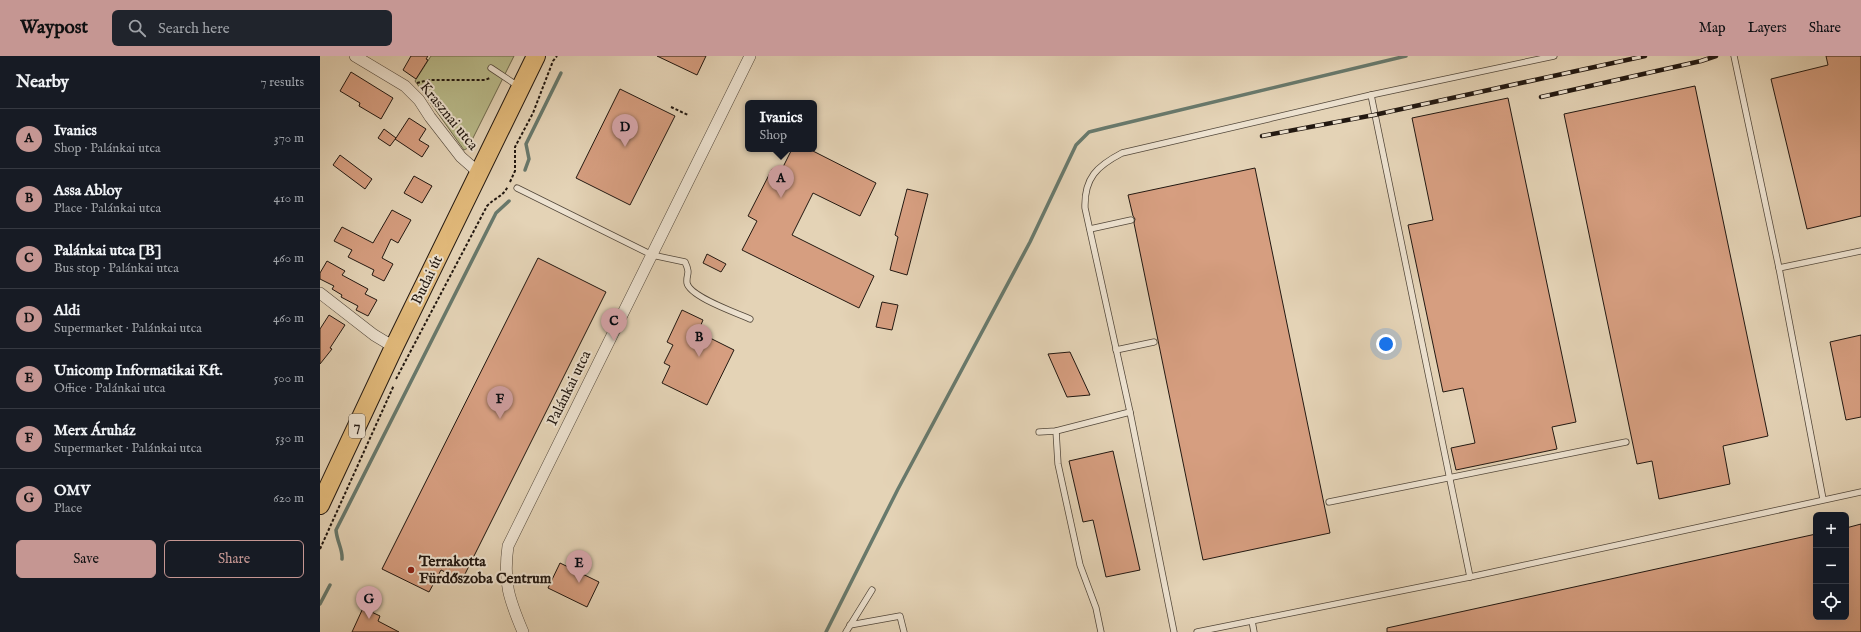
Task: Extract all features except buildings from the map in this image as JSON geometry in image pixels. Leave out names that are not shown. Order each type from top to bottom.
[{"type":"main road","name":"Budai út","points":[[320,506],[478,172],[536,56]]},
{"type":"street","name":"Krasznai utca","points":[[355,56],[405,86],[419,100],[430,117],[461,157],[478,172]]},
{"type":"street","name":"Palánkai utca","points":[[523,632],[512,606],[505,576],[508,546],[750,56]]},
{"type":"street","points":[[320,293],[374,335],[394,348]]},
{"type":"lane","points":[[1174,632],[1130,412],[1085,208],[1086,189],[1095,172],[1102,165],[1122,153],[1554,56]]},
{"type":"lane","points":[[1734,56],[1779,268],[1823,499]]},
{"type":"lane","points":[[491,68],[520,87]]},
{"type":"lane","points":[[1371,96],[1470,577]]},
{"type":"lane","points":[[517,188],[652,255],[685,262],[689,271],[687,283],[691,290],[699,296],[750,319]]},
{"type":"lane","points":[[1090,229],[1131,220]]},
{"type":"lane","points":[[1779,268],[1861,251]]},
{"type":"lane","points":[[1116,350],[1154,342]]},
{"type":"lane","points":[[1039,432],[1056,430],[1130,412]]},
{"type":"lane","points":[[1056,430],[1058,464],[1080,565],[1096,608],[1101,632]]},
{"type":"lane","points":[[1329,502],[1626,442]]},
{"type":"lane","points":[[1197,632],[1470,577],[1823,499],[1861,492]]},
{"type":"lane","points":[[846,632],[872,590]]},
{"type":"lane","points":[[850,625],[900,616],[904,632]]},
{"type":"lane","points":[[1252,621],[1254,632]]},
{"type":"path","points":[[320,549],[396,380],[424,325],[487,206],[492,201],[505,194],[515,172],[515,147],[533,113],[553,61],[557,56]]},
{"type":"path","points":[[405,86],[428,80],[485,80],[501,74]]},
{"type":"path","points":[[671,107],[688,115]]},
{"type":"green space","points":[[431,56],[514,56],[468,148],[464,150],[415,81]]},
{"type":"waterway","points":[[826,632],[898,489],[1030,242],[1076,145],[1089,132],[1406,56]]},
{"type":"waterway","points":[[525,170],[529,159],[526,144],[561,73]]},
{"type":"waterway","points":[[342,559],[342,552],[336,530],[496,213],[509,201]]},
{"type":"waterway","points":[[320,604],[330,585]]},
{"type":"railway","points":[[1262,136],[1374,115],[1645,56]]},
{"type":"railway","points":[[1541,97],[1701,61],[1716,56]]},
{"type":"place","name":"Aldi","points":[[625,147]]},
{"type":"place","name":"Ivanics","points":[[781,198]]},
{"type":"place","name":"Palánkai utca [B]","points":[[614,341]]},
{"type":"place","name":"Assa Abloy","points":[[699,357]]},
{"type":"place","name":"Merx Áruház","points":[[500,419]]},
{"type":"place","name":"Terrakotta Fürdőszoba Centrum","points":[[411,570]]},
{"type":"place","name":"Unicomp Informatikai Kft.","points":[[579,583]]},
{"type":"place","name":"OMV","points":[[369,619]]}]
